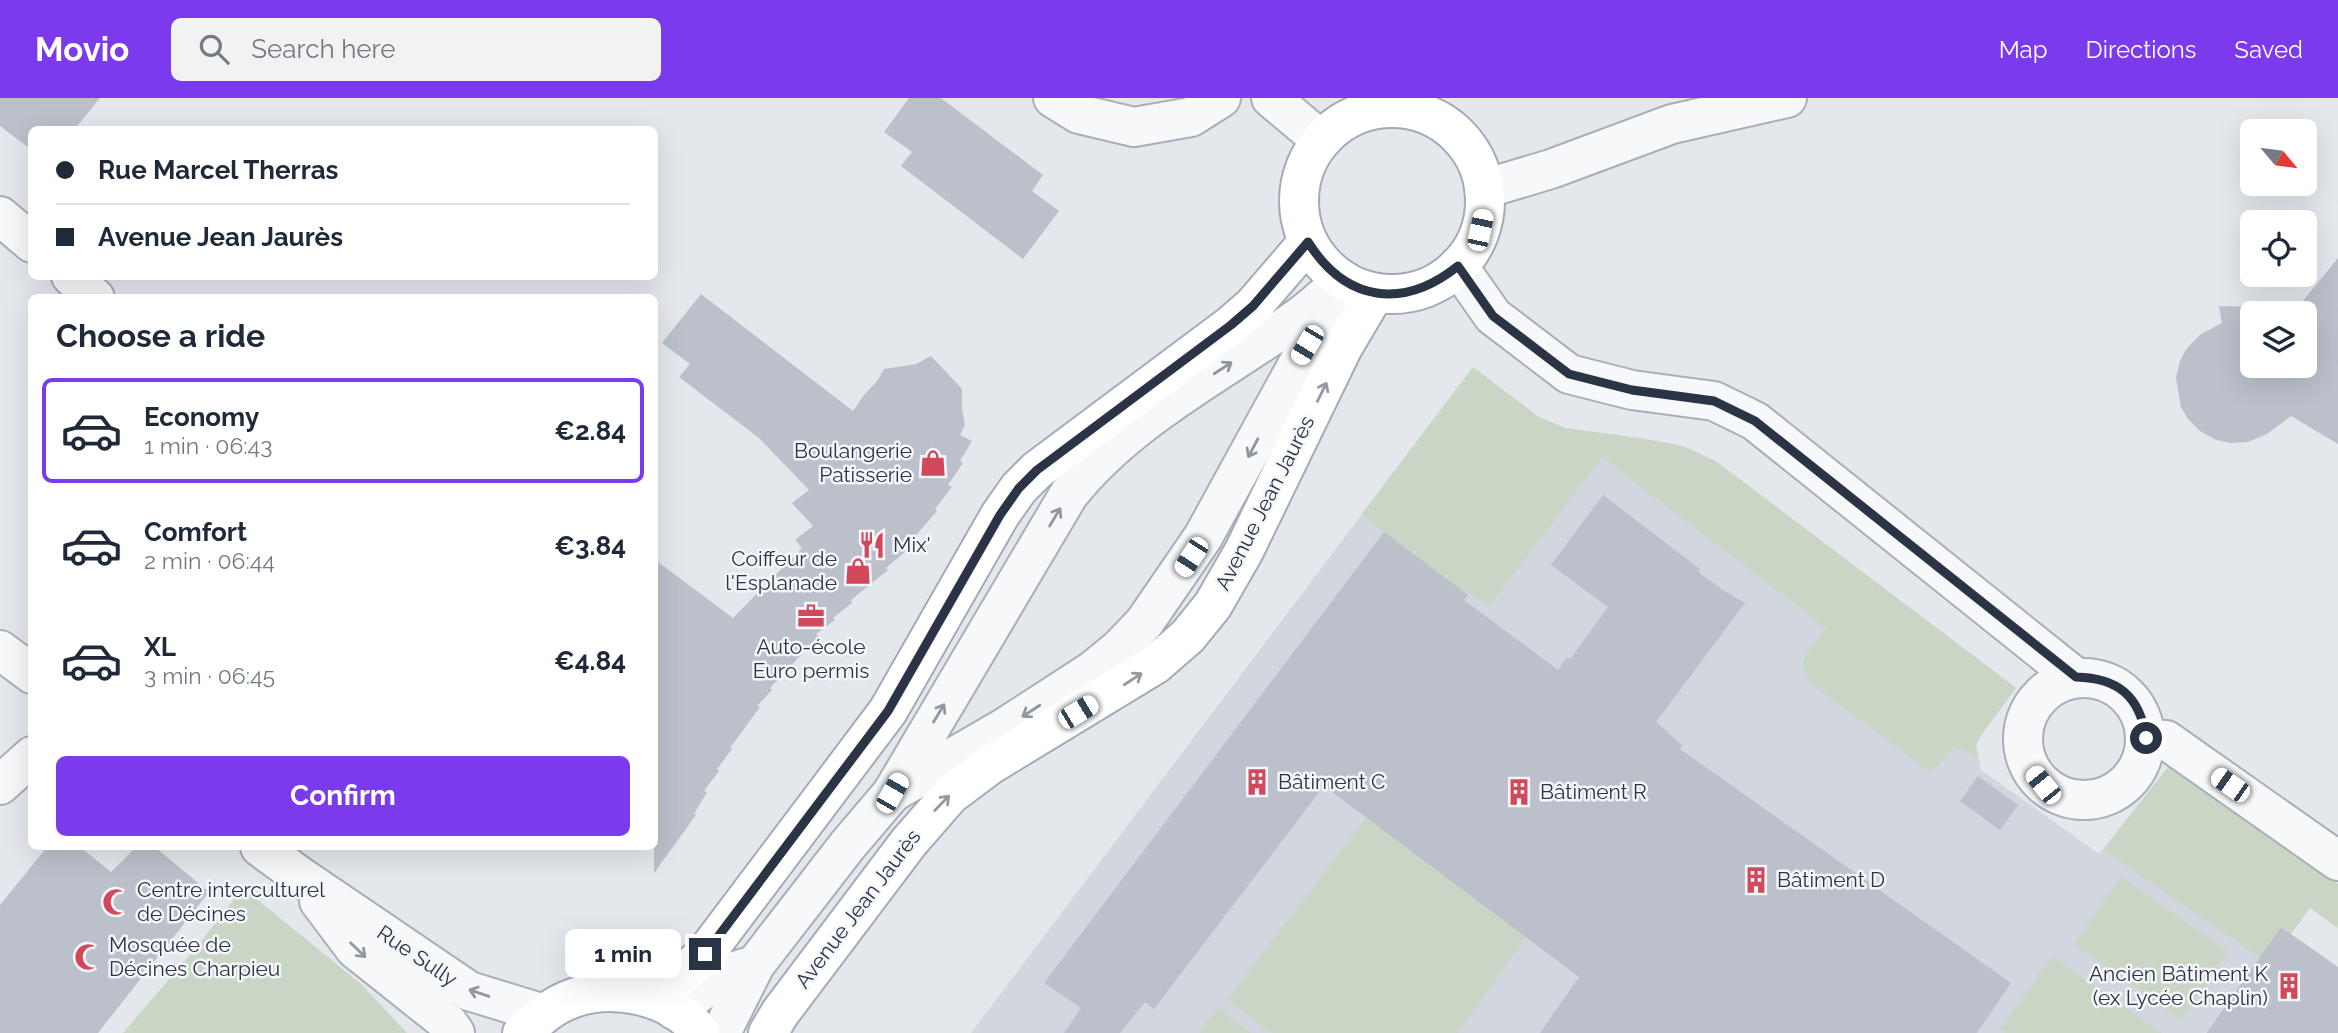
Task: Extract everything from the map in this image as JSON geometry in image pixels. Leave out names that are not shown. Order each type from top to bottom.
[{"type":"main road","points":[[1375,104],[1403,108],[1434,107],[1467,146],[1478,166],[1484,188],[1480,230],[1471,250],[1458,266],[1440,281],[1420,290],[1398,294],[1359,286],[1319,260],[1308,242],[1300,216],[1299,189],[1311,154],[1336,126],[1375,104]]},
{"type":"main road","points":[[533,1023],[567,1001],[593,994],[621,992],[674,1014],[679,978],[705,954],[888,711],[1000,515],[1019,488],[1037,470],[1231,325],[1253,306],[1308,242]]},
{"type":"main road","name":"Avenue Jean Jaurès","points":[[768,1033],[780,1013],[909,842],[950,794],[990,765],[1145,671],[1188,636],[1213,605],[1244,551],[1343,346],[1359,286]]},
{"type":"street","points":[[1053,98],[1079,114],[1134,127],[1191,117],[1221,98]]},
{"type":"street","points":[[1271,98],[1321,140]]},
{"type":"street","points":[[1484,188],[1551,169],[1672,124],[1787,98]]},
{"type":"street","points":[[0,216],[28,240]]},
{"type":"street","points":[[1458,266],[1493,316],[1569,374],[1632,390],[1714,401],[1755,421],[2076,677]]},
{"type":"street","points":[[75,280],[91,294]]},
{"type":"street","points":[[892,793],[1004,728],[1092,671],[1119,649],[1144,622],[1203,537],[1359,286]]},
{"type":"street","points":[[721,1033],[755,965],[847,846],[892,793],[1069,494],[1090,468],[1110,449],[1190,389],[1300,317],[1359,286]]},
{"type":"street","points":[[0,650],[28,671]]},
{"type":"street","points":[[2076,677],[2096,678],[2116,685],[2132,699],[2143,718],[2146,738],[2143,759],[2133,776],[2118,790],[2100,799],[2080,801],[2060,796],[2043,785],[2030,770],[2023,751],[2022,731],[2028,712],[2040,695],[2056,683],[2076,677]]},
{"type":"street","points":[[2146,738],[2166,740],[2338,861]]},
{"type":"street","points":[[0,785],[28,760]]},
{"type":"street","name":"Rue Sully","points":[[264,850],[469,990],[533,1023]]},
{"type":"street","name":"Rue Sully","points":[[301,877],[355,949],[448,1023],[455,1033]]},
{"type":"street","points":[[674,1014],[728,972],[755,965]]},
{"type":"shaded area","points":[[1473,367],[1539,417],[1565,428],[1683,446],[1717,462],[2016,688],[1976,745],[1981,770],[2099,854],[2169,766],[2321,872],[2205,1033],[971,1033]]},
{"type":"green space","points":[[1473,367],[1539,417],[1565,428],[1683,446],[1717,462],[2016,688],[1981,735],[1976,745],[1977,756],[1953,746],[1932,773],[1807,681],[1803,665],[1805,659],[1826,628],[1602,457],[1490,605],[1456,587],[1423,564],[1362,514]]},
{"type":"green space","points":[[2169,766],[2338,884],[2338,928],[2310,908],[2291,934],[2281,927],[2259,957],[2103,850]]},
{"type":"green space","points":[[1366,818],[1527,936],[1458,1033],[1272,1033],[1227,1000]]},
{"type":"green space","points":[[2121,876],[2228,952],[2181,1020],[2074,944]]},
{"type":"green space","points":[[243,888],[361,984],[407,1033],[123,1033]]},
{"type":"green space","points":[[2052,956],[2162,1033],[2004,1033],[2000,1030]]},
{"type":"green space","points":[[1218,1008],[1251,1033],[1199,1033]]},
{"type":"building","points":[[0,98],[100,98],[77,126],[28,126],[28,147],[0,126]]},
{"type":"building","points":[[909,98],[941,98],[1043,175],[1032,191],[1059,211],[1023,259],[901,166],[912,152],[884,132]]},
{"type":"building","points":[[2338,258],[2338,444],[2291,416],[2267,434],[2248,442],[2216,440],[2200,431],[2181,407],[2176,378],[2187,348],[2201,334],[2222,323],[2219,306],[2240,307],[2240,378],[2317,378],[2317,301],[2303,301],[2317,287]]},
{"type":"building","points":[[701,294],[853,411],[884,369],[916,364],[931,356],[962,389],[965,425],[960,435],[972,441],[960,461],[963,463],[948,485],[952,487],[935,509],[937,511],[905,548],[907,550],[886,568],[888,570],[851,600],[852,603],[833,618],[835,620],[816,634],[819,637],[800,652],[802,654],[770,688],[772,690],[757,706],[760,707],[730,748],[732,749],[717,769],[719,771],[704,791],[707,792],[694,814],[696,815],[654,873],[654,850],[658,850],[658,562],[733,618],[802,548],[795,540],[813,526],[792,503],[809,490],[759,438],[679,377],[690,364],[662,343]]},
{"type":"building","points":[[1603,495],[1700,569],[1698,572],[1745,603],[1656,722],[1682,745],[1680,749],[2011,983],[1977,1033],[1540,1033],[1579,977],[1324,786],[1154,1009],[1145,1002],[1120,1033],[1064,1033],[1081,1008],[1044,983],[1384,532],[1468,595],[1464,600],[1558,670],[1567,657],[1570,659],[1608,607],[1551,565]]},
{"type":"building","points":[[1978,776],[2018,805],[2000,830],[1960,801]]},
{"type":"building","name":"Centre interculturel de Décines","points":[[45,850],[84,850],[111,872],[133,850],[159,850],[209,892],[98,1033],[0,1033],[0,905]]},
{"type":"building","name":"Ancien Bâtiment K (ex Lycée Chaplin)","points":[[2281,927],[2338,967],[2338,1033],[2206,1033]]},
{"type":"place","name":"Boulangerie Patisserie","points":[[933,463]]},
{"type":"place","name":"Mix'","points":[[872,545]]},
{"type":"place","name":"Coiffeur de l'Esplanade","points":[[858,571]]},
{"type":"place","name":"Auto-école Euro permis","points":[[811,616]]},
{"type":"place","name":"Bâtiment C","points":[[1257,782]]},
{"type":"place","name":"Bâtiment R","points":[[1519,792]]},
{"type":"place","name":"Bâtiment D","points":[[1756,880]]},
{"type":"place","name":"Centre interculturel de Décines","points":[[116,902]]},
{"type":"place","name":"Mosquée de Décines Charpieu","points":[[88,957]]},
{"type":"place","name":"Ancien Bâtiment K (ex Lycée Chaplin)","points":[[2289,986]]},
{"type":"route","points":[[705,954],[888,711],[1000,515],[1019,488],[1037,470],[1231,325],[1253,306],[1308,242],[1319,260],[1335,275],[1352,285],[1375,293],[1398,294],[1420,290],[1440,281],[1458,266],[1493,316],[1569,374],[1632,390],[1714,401],[1755,421],[2076,677],[2096,678],[2116,685],[2132,699],[2143,718],[2146,738]]}]
